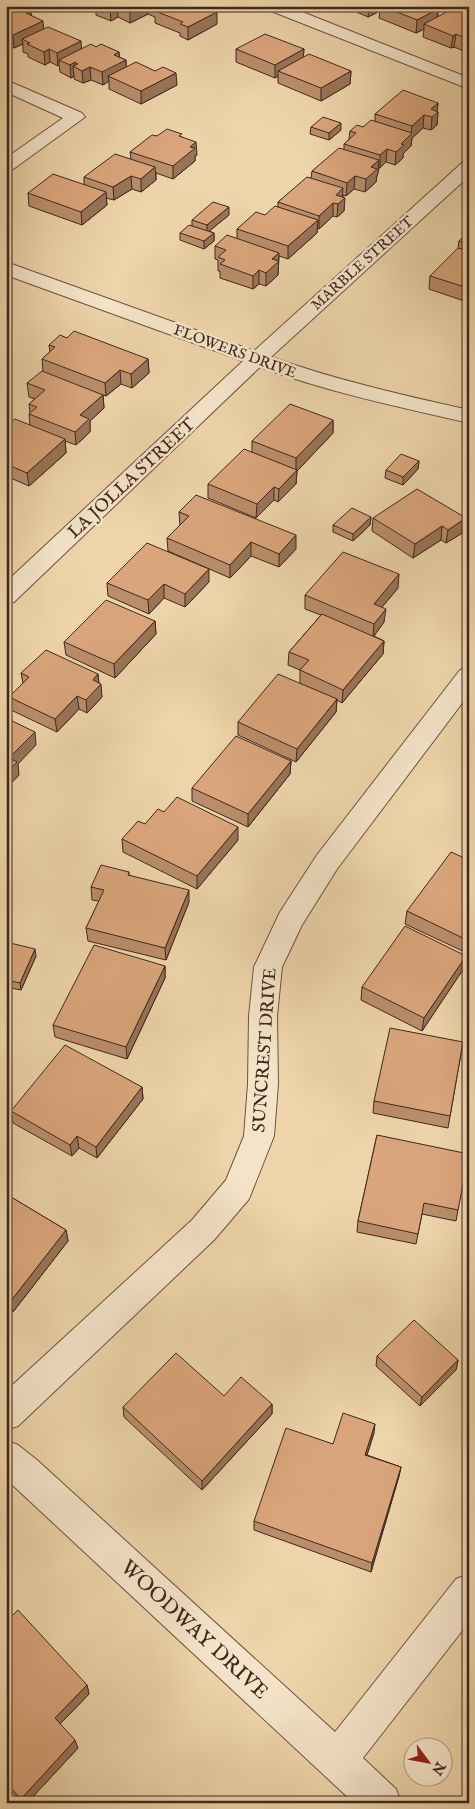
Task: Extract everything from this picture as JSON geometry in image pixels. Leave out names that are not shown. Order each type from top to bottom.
[{"type":"street","points":[[272,6],[469,84]]},
{"type":"street","points":[[6,84],[76,117],[6,166]]},
{"type":"street","name":"MARBLE STREET","points":[[256,360],[469,166]]},
{"type":"street","name":"FLOWERS DRIVE","points":[[6,268],[256,360],[363,392],[469,417]]},
{"type":"street","name":"LA JOLLA STREET","points":[[6,596],[256,360]]},
{"type":"street","name":"SUNCREST DRIVE","points":[[6,1414],[203,1230],[238,1189],[259,1136],[264,1084],[263,1016],[268,967],[290,920],[327,862],[469,676]]},
{"type":"street","name":"WOODWAY DRIVE","points":[[6,1457],[25,1472],[338,1760],[382,1803]]},
{"type":"street","points":[[338,1760],[469,1592]]},
{"type":"building","points":[[13,6],[21,6],[31,11],[26,13],[43,21],[13,35],[6,32],[6,10]]},
{"type":"building","points":[[104,6],[115,6],[110,9]]},
{"type":"building","points":[[120,6],[137,6],[130,10]]},
{"type":"building","points":[[163,6],[203,6],[217,12],[188,27],[180,24],[183,22],[155,11]]},
{"type":"building","points":[[382,6],[431,6],[438,9],[417,20]]},
{"type":"building","points":[[456,7],[469,11],[469,36],[465,38],[456,34],[453,36],[424,24]]},
{"type":"building","points":[[48,27],[81,41],[57,53],[49,49],[44,52],[27,44],[30,43],[22,39]]},
{"type":"building","points":[[265,34],[304,49],[275,65],[236,49]]},
{"type":"building","points":[[91,44],[96,47],[101,44],[119,52],[114,55],[126,60],[102,72],[90,67],[82,71],[73,66],[78,64],[75,62],[70,65],[59,60]]},
{"type":"building","points":[[309,54],[351,71],[321,88],[278,71]]},
{"type":"building","points":[[136,62],[155,71],[163,67],[176,73],[141,91],[108,76]]},
{"type":"building","points":[[403,90],[438,103],[431,109],[438,112],[432,117],[424,115],[412,126],[375,114]]},
{"type":"building","points":[[323,117],[341,123],[329,133],[311,127]]},
{"type":"building","points":[[371,120],[412,133],[401,144],[404,145],[396,152],[387,149],[380,155],[344,144],[356,133],[350,131],[357,125],[363,127]]},
{"type":"building","points":[[167,129],[182,134],[179,136],[196,142],[190,147],[195,148],[173,166],[130,152],[152,135],[157,136]]},
{"type":"building","points":[[339,148],[379,160],[371,167],[377,169],[366,179],[355,176],[347,183],[312,171]]},
{"type":"building","points":[[115,154],[155,167],[141,179],[131,176],[113,187],[84,177]]},
{"type":"building","points":[[53,174],[106,192],[81,212],[28,193]]},
{"type":"building","points":[[307,177],[343,188],[336,195],[345,198],[338,204],[333,203],[319,216],[278,202]]},
{"type":"building","points":[[213,202],[229,207],[207,225],[192,220]]},
{"type":"building","points":[[275,206],[318,220],[288,246],[237,229],[256,212],[265,215]]},
{"type":"building","points":[[189,225],[214,233],[204,241],[180,233]]},
{"type":"building","points":[[469,231],[469,244],[459,241]]},
{"type":"building","points":[[227,235],[279,253],[272,259],[279,261],[266,273],[259,270],[253,276],[220,264],[225,260],[218,257],[226,250],[215,246]]},
{"type":"building","points":[[458,248],[469,251],[468,288],[430,276]]},
{"type":"building","points":[[74,331],[148,359],[131,374],[120,370],[105,383],[42,359],[55,347],[49,345],[60,335],[67,338]]},
{"type":"building","points":[[42,371],[103,395],[80,415],[89,419],[75,432],[29,414],[37,407],[29,404],[45,390],[27,383]]},
{"type":"building","points":[[290,404],[333,420],[296,458],[252,441]]},
{"type":"building","points":[[15,419],[65,439],[27,473],[6,464],[6,426]]},
{"type":"building","points":[[244,449],[297,470],[279,489],[274,487],[257,504],[208,484]]},
{"type":"building","points":[[401,454],[419,461],[403,477],[386,470]]},
{"type":"building","points":[[417,489],[466,518],[448,530],[442,526],[415,544],[373,518]]},
{"type":"building","points":[[196,495],[296,535],[279,554],[251,542],[230,565],[167,538],[189,516],[179,512]]},
{"type":"building","points":[[352,508],[371,517],[353,534],[333,525]]},
{"type":"building","points":[[147,543],[209,569],[185,594],[164,584],[148,600],[107,583]]},
{"type":"building","points":[[343,552],[399,574],[374,604],[386,609],[374,624],[305,595]]},
{"type":"building","points":[[106,600],[155,621],[114,664],[64,642]]},
{"type":"building","points":[[322,614],[384,641],[343,690],[300,670],[309,660],[289,652]]},
{"type":"building","points":[[46,650],[98,674],[93,680],[101,684],[86,700],[77,696],[55,719],[9,697],[29,677],[21,673]]},
{"type":"building","points":[[278,674],[337,699],[297,749],[238,722]]},
{"type":"building","points":[[6,718],[35,732],[9,758],[17,762],[6,773]]},
{"type":"building","points":[[236,736],[291,761],[248,814],[192,788]]},
{"type":"building","points":[[177,797],[238,827],[197,876],[122,839],[138,821],[145,824],[158,809],[164,812]]},
{"type":"building","points":[[451,852],[469,860],[469,941],[407,911]]},
{"type":"building","points":[[101,865],[129,872],[128,875],[189,890],[165,948],[86,928],[104,890],[91,887]]},
{"type":"building","points":[[405,926],[466,956],[424,1018],[362,987]]},
{"type":"building","points":[[6,942],[35,949],[20,983],[6,980]]},
{"type":"building","points":[[94,945],[165,966],[126,1047],[53,1025]]},
{"type":"building","points":[[390,1028],[463,1042],[450,1116],[374,1101]]},
{"type":"building","points":[[65,1045],[142,1087],[96,1147],[77,1136],[70,1145],[11,1111]]},
{"type":"building","points":[[377,1135],[469,1154],[458,1210],[424,1203],[418,1234],[358,1221]]},
{"type":"building","points":[[6,1194],[66,1230],[10,1302],[6,1299]]},
{"type":"building","points":[[414,1320],[458,1360],[422,1397],[377,1356]]},
{"type":"building","points":[[176,1353],[224,1396],[241,1377],[272,1404],[202,1481],[123,1407]]},
{"type":"building","points":[[343,1413],[375,1424],[365,1455],[401,1467],[372,1563],[254,1521],[286,1428],[333,1444]]},
{"type":"building","points":[[18,1610],[87,1685],[55,1718],[75,1740],[21,1799],[6,1782],[6,1622]]}]
